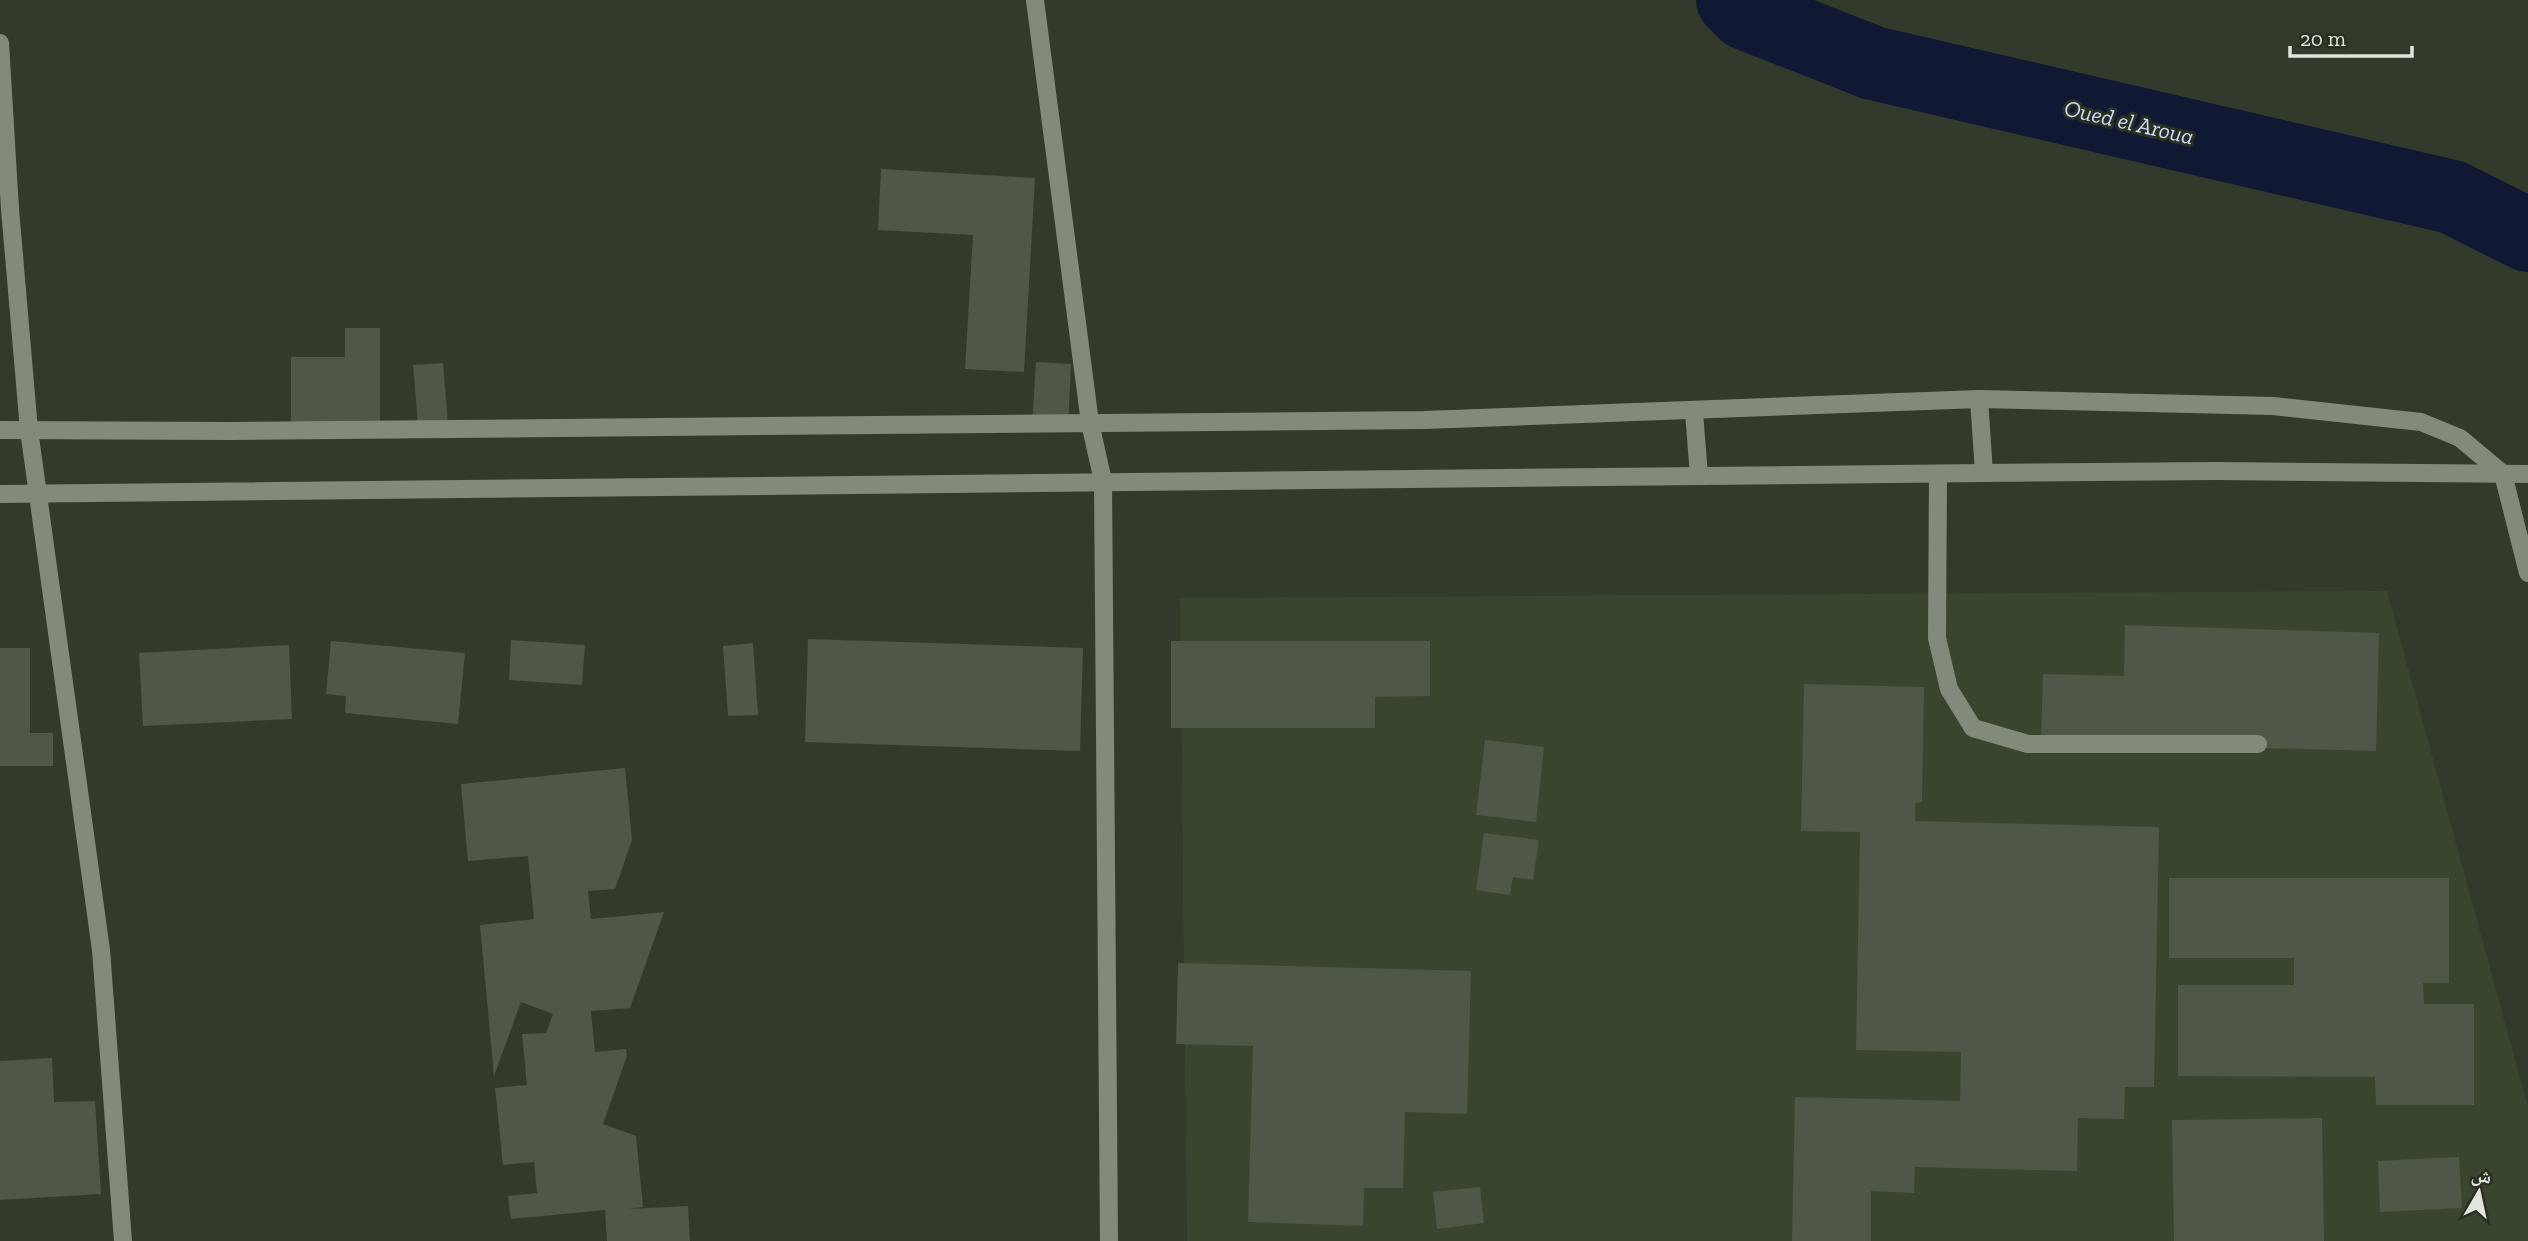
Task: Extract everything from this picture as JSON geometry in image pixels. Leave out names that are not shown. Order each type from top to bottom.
[{"type":"street","points":[[1035,0],[1090,423],[1103,481],[1109,1241]]},
{"type":"street","points":[[0,43],[10,209],[29,430],[101,950],[123,1241]]},
{"type":"street","points":[[0,430],[1424,421],[1979,399],[2273,406],[2421,422],[2460,438],[2503,474],[2528,573]]},
{"type":"street","points":[[1979,399],[1984,473]]},
{"type":"street","points":[[1694,412],[1699,476]]},
{"type":"street","points":[[0,494],[2217,471],[2528,474]]},
{"type":"street","points":[[1938,474],[1937,638],[1949,689],[1973,728],[2028,744],[2258,744]]},
{"type":"shaded area","points":[[2387,591],[2528,1107],[2528,1241],[1187,1241],[1180,598]]},
{"type":"building","points":[[881,169],[1035,178],[1024,372],[965,369],[973,235],[878,230]]},
{"type":"building","points":[[345,328],[380,328],[380,430],[291,430],[291,357],[345,357]]},
{"type":"building","points":[[1036,362],[1071,364],[1068,428],[1032,425]]},
{"type":"building","points":[[443,363],[448,423],[418,425],[413,365]]},
{"type":"building","points":[[2125,625],[2379,633],[2376,751],[2041,742],[2043,674],[2124,676]]},
{"type":"building","points":[[808,639],[1083,648],[1080,751],[805,742]]},
{"type":"building","points":[[511,640],[585,645],[582,685],[509,680]]},
{"type":"building","points":[[331,641],[465,653],[458,724],[345,713],[346,696],[326,694]]},
{"type":"building","points":[[1171,641],[1430,641],[1430,696],[1375,697],[1375,728],[1171,728]]},
{"type":"building","points":[[753,643],[758,715],[728,716],[723,646]]},
{"type":"building","points":[[289,645],[292,719],[143,726],[139,653]]},
{"type":"building","points":[[0,648],[30,648],[30,733],[53,733],[53,766],[0,766]]},
{"type":"building","points":[[1804,684],[1924,687],[1922,802],[1915,803],[1915,821],[2159,827],[2154,1087],[2125,1087],[2124,1119],[2078,1118],[2077,1171],[1915,1167],[1914,1193],[1871,1191],[1871,1241],[1792,1241],[1795,1097],[1960,1101],[1961,1052],[1856,1050],[1860,832],[1801,831]]},
{"type":"building","points":[[1485,740],[1544,747],[1536,822],[1476,815]]},
{"type":"building","points":[[625,768],[632,840],[615,889],[588,891],[591,919],[664,912],[630,1008],[591,1011],[595,1052],[626,1049],[627,1056],[603,1124],[636,1136],[643,1207],[628,1209],[688,1206],[690,1241],[607,1241],[605,1210],[511,1219],[508,1196],[537,1193],[534,1162],[503,1165],[495,1088],[527,1085],[522,1034],[546,1033],[553,1014],[521,1002],[494,1076],[480,925],[534,919],[528,856],[468,861],[461,784]]},
{"type":"building","points":[[1484,833],[1539,840],[1533,880],[1513,877],[1510,895],[1476,890]]},
{"type":"building","points":[[2169,878],[2449,878],[2449,983],[2423,983],[2424,1004],[2474,1004],[2474,1105],[2376,1105],[2375,1077],[2178,1076],[2178,985],[2294,985],[2294,958],[2169,958]]},
{"type":"building","points":[[1178,963],[1471,971],[1467,1114],[1405,1112],[1403,1188],[1364,1188],[1363,1226],[1248,1222],[1253,1046],[1176,1044]]},
{"type":"building","points":[[52,1058],[54,1102],[95,1101],[101,1194],[0,1200],[0,1061]]},
{"type":"building","points":[[2322,1118],[2324,1241],[2174,1241],[2172,1120]]},
{"type":"building","points":[[2459,1157],[2462,1208],[2380,1212],[2378,1161]]},
{"type":"building","points":[[1480,1187],[1484,1223],[1437,1229],[1433,1192]]},
{"type":"waterway","name":"Oued el Aroua","points":[[1733,0],[1746,13],[1873,63],[2452,197],[2528,235]]}]
